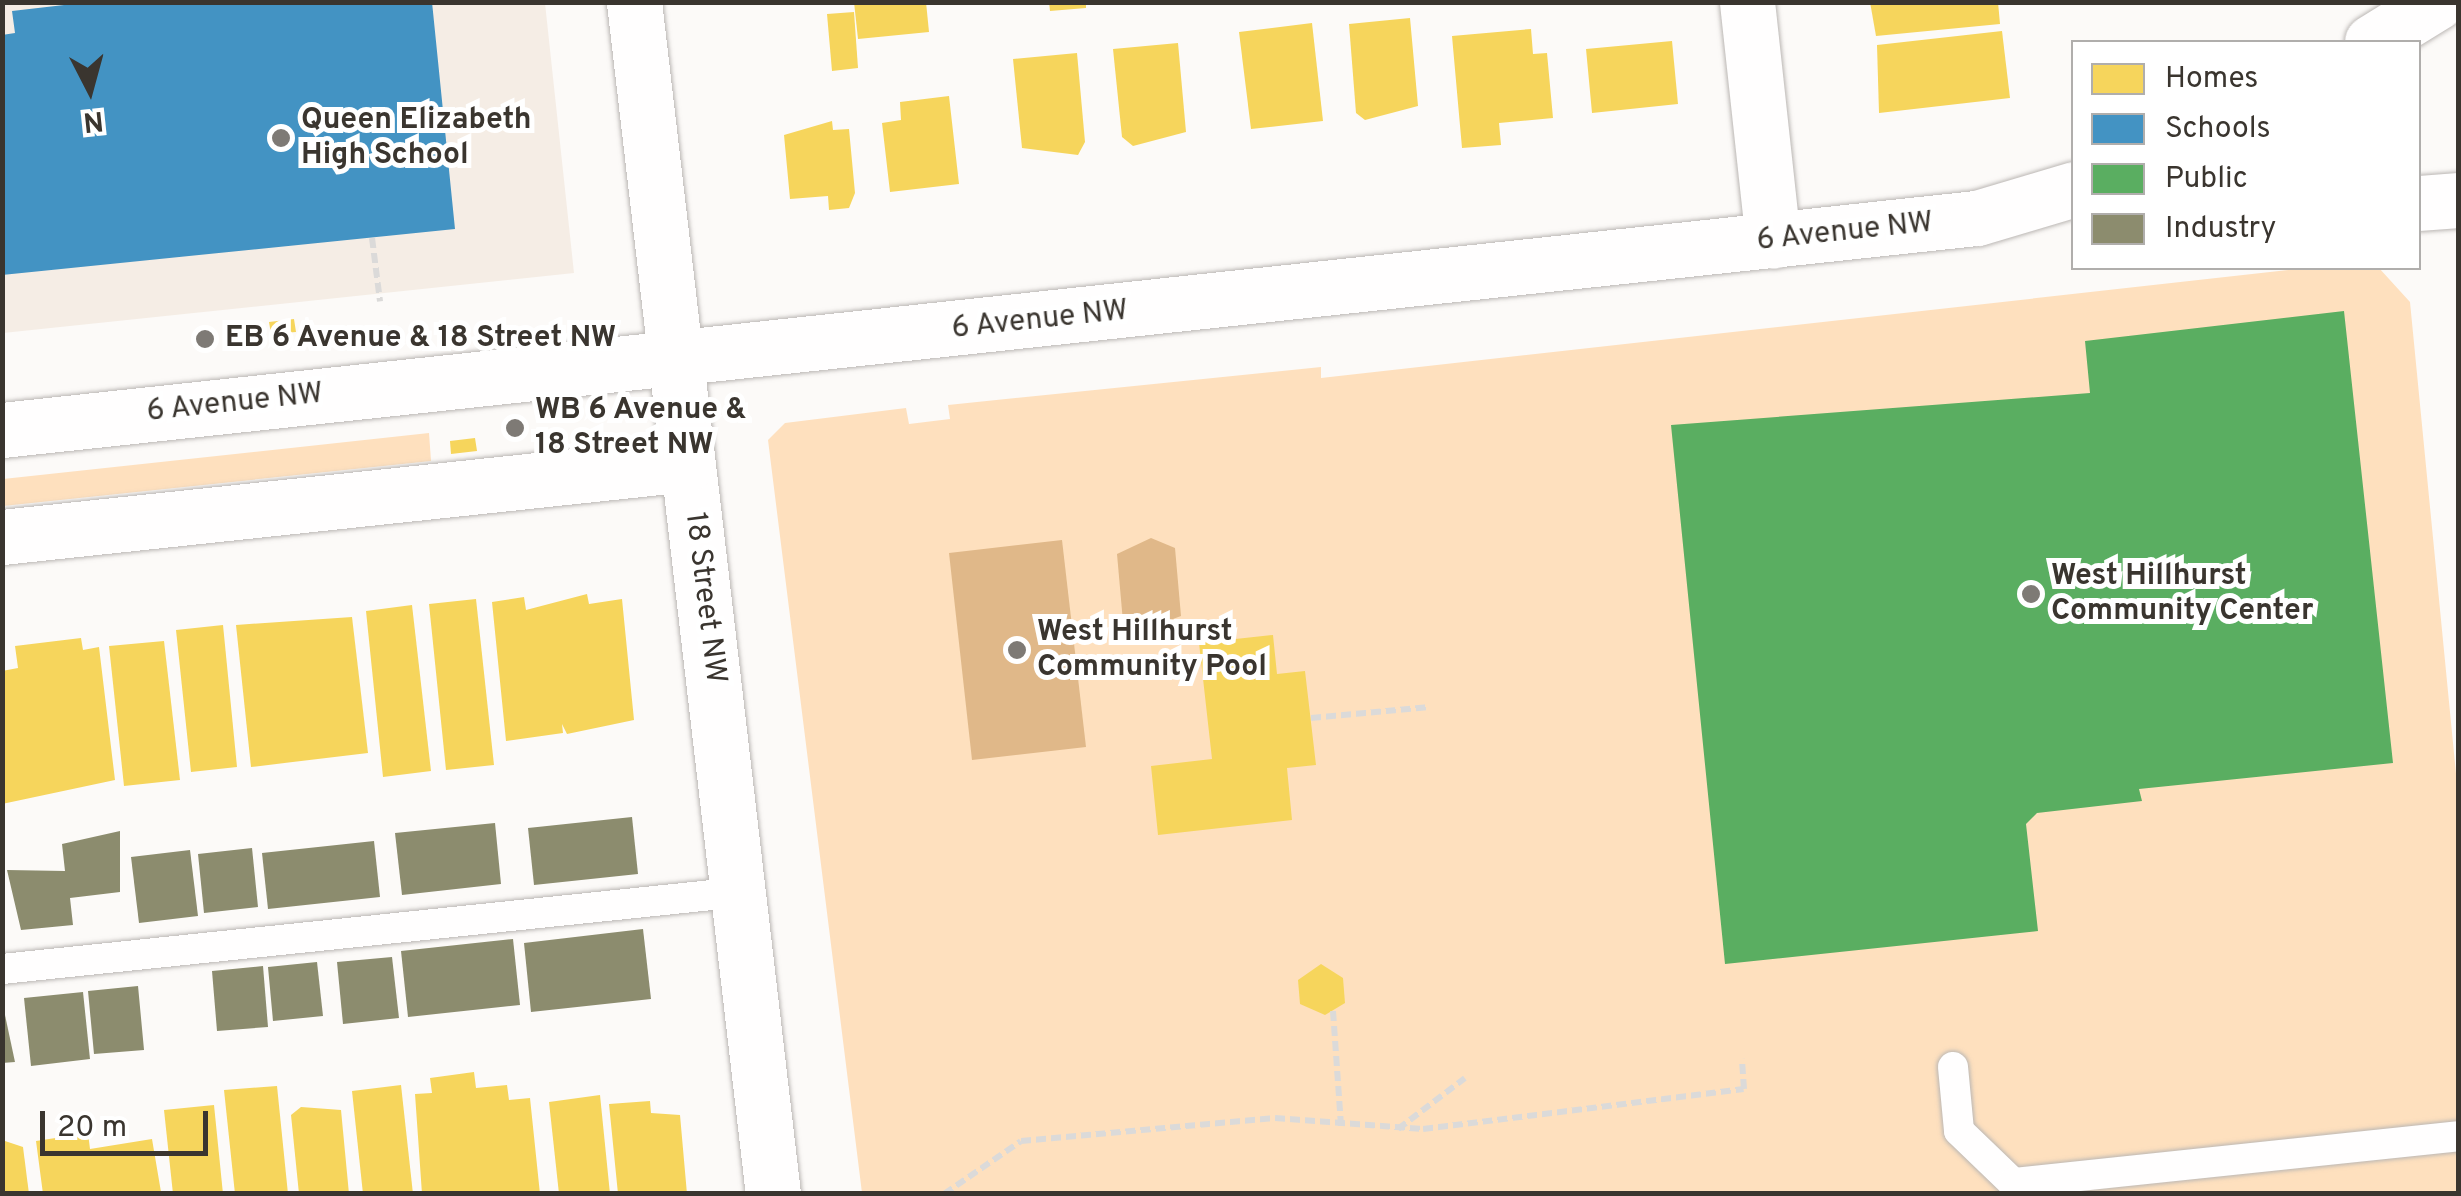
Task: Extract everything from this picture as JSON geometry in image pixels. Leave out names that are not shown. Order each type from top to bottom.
[{"type":"street","name":"18 Street NW","points":[[634,2],[672,358],[741,892],[773,1194]]},
{"type":"street","points":[[1747,2],[1774,241]]},
{"type":"street","points":[[2375,40],[2437,2]]},
{"type":"street","name":"6 Avenue NW","points":[[2,430],[1977,218],[2071,190]]},
{"type":"street","points":[[2421,203],[2458,200]]},
{"type":"street","points":[[1977,218],[2071,223]]},
{"type":"street","points":[[2,537],[687,464]]},
{"type":"lane","points":[[2,969],[741,892]]},
{"type":"lane","points":[[1953,1067],[1960,1131],[2013,1183],[2458,1136]]},
{"type":"path","points":[[372,238],[380,302]]},
{"type":"path","points":[[1311,718],[1429,706]]},
{"type":"path","points":[[1333,1011],[1342,1126]]},
{"type":"path","points":[[944,1194],[1020,1141],[1275,1118],[1395,1132],[1744,1089],[1742,1060]]},
{"type":"path","points":[[1395,1132],[1465,1078]]},
{"type":"shaded area","name":"Queen Elizabeth High School","points":[[2,3],[545,3],[574,273],[3,333]]},
{"type":"shaded area","points":[[2288,270],[2381,270],[2410,302],[2458,794],[2458,1193],[862,1193],[768,440],[785,423],[906,408],[909,424],[950,419],[948,405],[1321,367],[1321,378]]},
{"type":"shaded area","points":[[429,433],[431,461],[3,506],[3,479]]},
{"type":"shaded area","points":[[1151,538],[1175,548],[1181,616],[1144,630],[1123,622],[1117,554]]},
{"type":"shaded area","name":"West Hillhurst Community Pool","points":[[1062,540],[1086,747],[972,760],[949,553]]},
{"type":"building: Homes","points":[[854,2],[926,2],[929,32],[858,39]]},
{"type":"building: Homes","points":[[1049,2],[1086,2],[1086,8],[1050,11]]},
{"type":"building: Homes","points":[[1870,2],[1998,2],[2000,24],[1876,36]]},
{"type":"building: Homes","points":[[854,12],[858,68],[832,71],[827,14]]},
{"type":"building: Homes","points":[[1410,18],[1418,106],[1365,120],[1356,113],[1349,24]]},
{"type":"building: Homes","points":[[1312,23],[1323,121],[1251,129],[1239,32]]},
{"type":"building: Homes","points":[[1531,29],[1533,54],[1547,53],[1553,118],[1499,123],[1501,145],[1462,148],[1452,36]]},
{"type":"building: Homes","points":[[2002,31],[2010,98],[1879,113],[1877,45]]},
{"type":"building: Homes","points":[[1672,41],[1678,104],[1592,113],[1586,49]]},
{"type":"building: Homes","points":[[1178,43],[1186,132],[1133,146],[1122,137],[1113,49]]},
{"type":"building: Homes","points":[[1077,53],[1085,142],[1078,155],[1022,148],[1013,59]]},
{"type":"building: Homes","points":[[949,96],[959,184],[890,192],[882,123],[901,120],[900,102]]},
{"type":"building: Homes","points":[[832,121],[833,130],[849,129],[855,193],[849,208],[829,210],[828,196],[790,199],[784,135]]},
{"type":"building: Homes","points":[[294,319],[296,332],[271,334],[269,322]]},
{"type":"building: Homes","points":[[475,438],[477,451],[451,454],[450,441]]},
{"type":"building: Homes","points":[[587,594],[589,604],[622,599],[634,720],[567,734],[562,724],[563,733],[506,741],[492,602],[524,597],[526,610]]},
{"type":"building: Homes","points":[[476,599],[494,765],[446,770],[429,604]]},
{"type":"building: Homes","points":[[412,605],[431,771],[383,777],[366,611]]},
{"type":"building: Homes","points":[[352,617],[368,753],[251,767],[236,625]]},
{"type":"building: Homes","points":[[223,625],[237,767],[191,772],[176,630]]},
{"type":"building: Homes","points":[[1273,635],[1277,674],[1305,671],[1316,765],[1287,768],[1292,820],[1158,835],[1151,766],[1212,759],[1199,643]]},
{"type":"building: Homes","points":[[81,638],[83,650],[99,647],[115,780],[2,804],[2,671],[18,668],[15,646]]},
{"type":"building: Homes","points":[[164,641],[180,780],[124,786],[109,646]]},
{"type":"building: Homes","points":[[1321,964],[1343,978],[1345,1003],[1325,1015],[1300,1004],[1298,980]]},
{"type":"building: Homes","points":[[474,1072],[476,1088],[507,1085],[509,1100],[530,1098],[540,1194],[422,1194],[415,1094],[432,1093],[430,1078]]},
{"type":"building: Homes","points":[[401,1085],[413,1194],[363,1194],[352,1091]]},
{"type":"building: Homes","points":[[277,1086],[288,1194],[235,1194],[224,1090]]},
{"type":"building: Homes","points":[[600,1095],[610,1194],[559,1194],[549,1102]]},
{"type":"building: Homes","points":[[650,1101],[651,1113],[680,1115],[687,1194],[618,1194],[609,1104]]},
{"type":"building: Homes","points":[[214,1105],[223,1194],[173,1194],[164,1110]]},
{"type":"building: Homes","points":[[301,1107],[341,1110],[349,1194],[299,1194],[291,1115]]},
{"type":"building: Homes","points":[[88,1133],[90,1149],[152,1139],[161,1192],[43,1194],[36,1141]]},
{"type":"building: Homes","points":[[2,1140],[23,1147],[29,1194],[2,1194]]},
{"type":"building: Schools","name":"Queen Elizabeth High School","points":[[90,2],[432,2],[455,229],[2,275],[2,35],[15,33],[12,11]]},
{"type":"building: Public","name":"West Hillhurst Community Center","points":[[2344,311],[2393,763],[2139,789],[2142,801],[2037,813],[2026,824],[2038,931],[1725,964],[1671,425],[2090,393],[2085,341]]},
{"type":"building: Industry","points":[[632,817],[638,874],[534,885],[528,828]]},
{"type":"building: Industry","points":[[495,823],[501,884],[402,895],[395,833]]},
{"type":"building: Industry","points":[[120,831],[120,892],[70,898],[73,925],[21,930],[7,870],[65,871],[62,844]]},
{"type":"building: Industry","points":[[374,841],[380,897],[268,909],[262,853]]},
{"type":"building: Industry","points":[[252,848],[258,907],[204,913],[198,854]]},
{"type":"building: Industry","points":[[190,850],[198,916],[139,923],[131,857]]},
{"type":"building: Industry","points":[[643,929],[651,999],[531,1012],[524,943]]},
{"type":"building: Industry","points":[[513,939],[520,1005],[408,1017],[401,951]]},
{"type":"building: Industry","points":[[392,957],[399,1018],[343,1024],[337,962]]},
{"type":"building: Industry","points":[[317,962],[323,1016],[273,1021],[268,967]]},
{"type":"building: Industry","points":[[263,966],[268,1027],[217,1031],[212,971]]},
{"type":"building: Industry","points":[[138,986],[144,1050],[94,1054],[88,991]]},
{"type":"building: Industry","points":[[83,992],[90,1059],[31,1066],[24,998]]},
{"type":"building: Industry","points":[[2,1001],[15,1062],[2,1063]]},
{"type":"place","name":"Queen Elizabeth High School","points":[[281,138]]},
{"type":"place","name":"EB 6 Avenue & 18 Street NW","points":[[205,339]]},
{"type":"place","name":"WB 6 Avenue & 18 Street NW","points":[[515,428]]},
{"type":"place","name":"West Hillhurst Community Center","points":[[2031,594]]},
{"type":"place","name":"West Hillhurst Community Pool","points":[[1017,650]]}]
